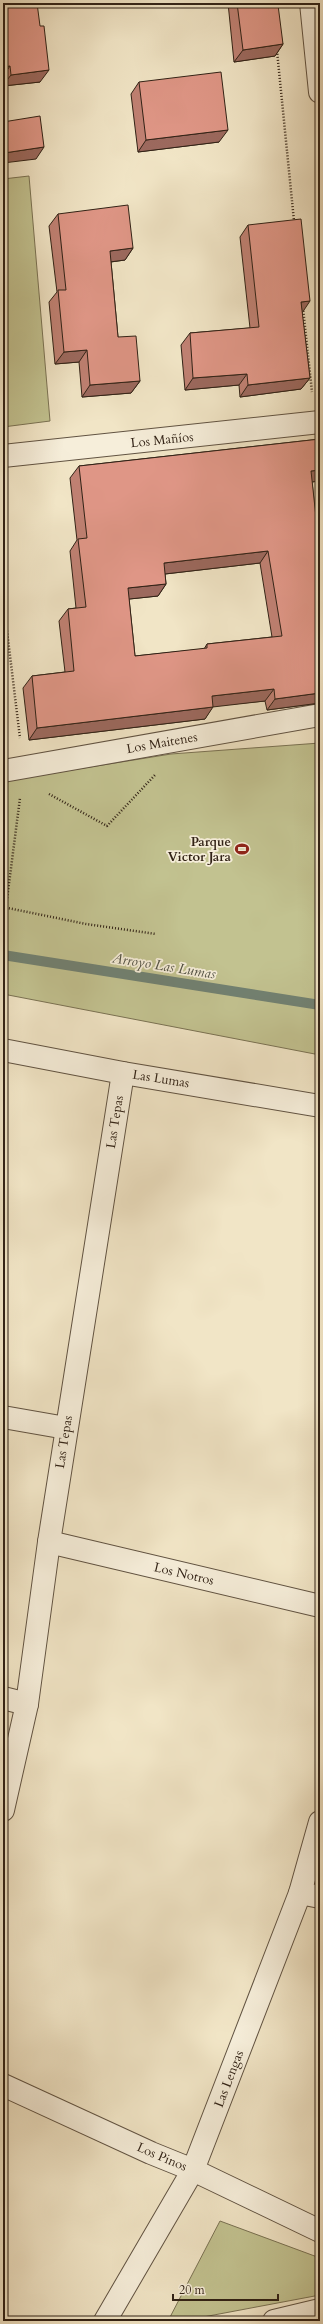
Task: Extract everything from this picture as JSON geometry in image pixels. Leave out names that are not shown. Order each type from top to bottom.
[{"type":"street","points":[[311,3],[320,92]]},
{"type":"street","name":"Los Mañíos","points":[[3,456],[320,422]]},
{"type":"street","name":"Los Maitenes","points":[[3,771],[320,715]]},
{"type":"street","name":"Las Lumas","points":[[3,1050],[123,1073],[320,1106]]},
{"type":"street","name":"Las Tepas","points":[[3,1810],[27,1704],[66,1428],[123,1073]]},
{"type":"street","points":[[3,1417],[66,1428]]},
{"type":"street","name":"Los Notros","points":[[49,1542],[320,1606]]},
{"type":"street","points":[[3,1698],[27,1704]]},
{"type":"street","name":"Las Lengas","points":[[105,2321],[194,2170],[310,1895],[320,1822]]},
{"type":"street","name":"Los Pinos","points":[[3,2085],[151,2153],[194,2170],[320,2231]]},
{"type":"street","points":[[274,2321],[320,2310]]},
{"type":"path","points":[[276,43],[295,224]]},
{"type":"path","points":[[303,304],[312,398]]},
{"type":"path","points":[[3,598],[21,746]]},
{"type":"path","points":[[42,790],[107,826],[161,769]]},
{"type":"path","points":[[21,794],[4,907],[86,924],[156,934]]},
{"type":"green space","points":[[29,176],[50,421],[3,427],[3,179]]},
{"type":"green space","name":"Parque Victor Jara","points":[[320,743],[320,1055],[3,994],[3,781],[171,754]]},
{"type":"green space","points":[[220,2221],[320,2258],[320,2295],[182,2321],[168,2321]]},
{"type":"building","points":[[3,3],[37,3],[40,26],[44,26],[49,70],[11,75],[10,66],[3,67]]},
{"type":"building","points":[[237,3],[265,3],[266,7],[278,5],[283,44],[243,50]]},
{"type":"building","points":[[221,72],[228,130],[146,140],[139,82]]},
{"type":"building","points":[[40,116],[44,147],[4,153],[3,122]]},
{"type":"building","points":[[128,205],[133,248],[110,251],[118,337],[136,336],[140,381],[90,385],[87,350],[64,352],[58,290],[66,290],[58,214]]},
{"type":"building","points":[[301,219],[310,301],[301,302],[310,378],[248,385],[247,374],[193,378],[190,333],[259,327],[248,225]]},
{"type":"building","points":[[320,439],[320,470],[311,471],[320,554],[320,693],[275,699],[274,689],[212,696],[213,707],[37,728],[32,676],[74,671],[68,609],[86,607],[78,539],[87,538],[79,466]],"holes":[[[268,551],[282,636],[207,644],[207,648],[135,656],[128,588],[166,584],[164,563]]]},
{"type":"waterway","name":"Arroyo Las Lumas","points":[[3,955],[320,1005]]},
{"type":"place","name":"Parque Victor Jara","points":[[242,849]]}]
